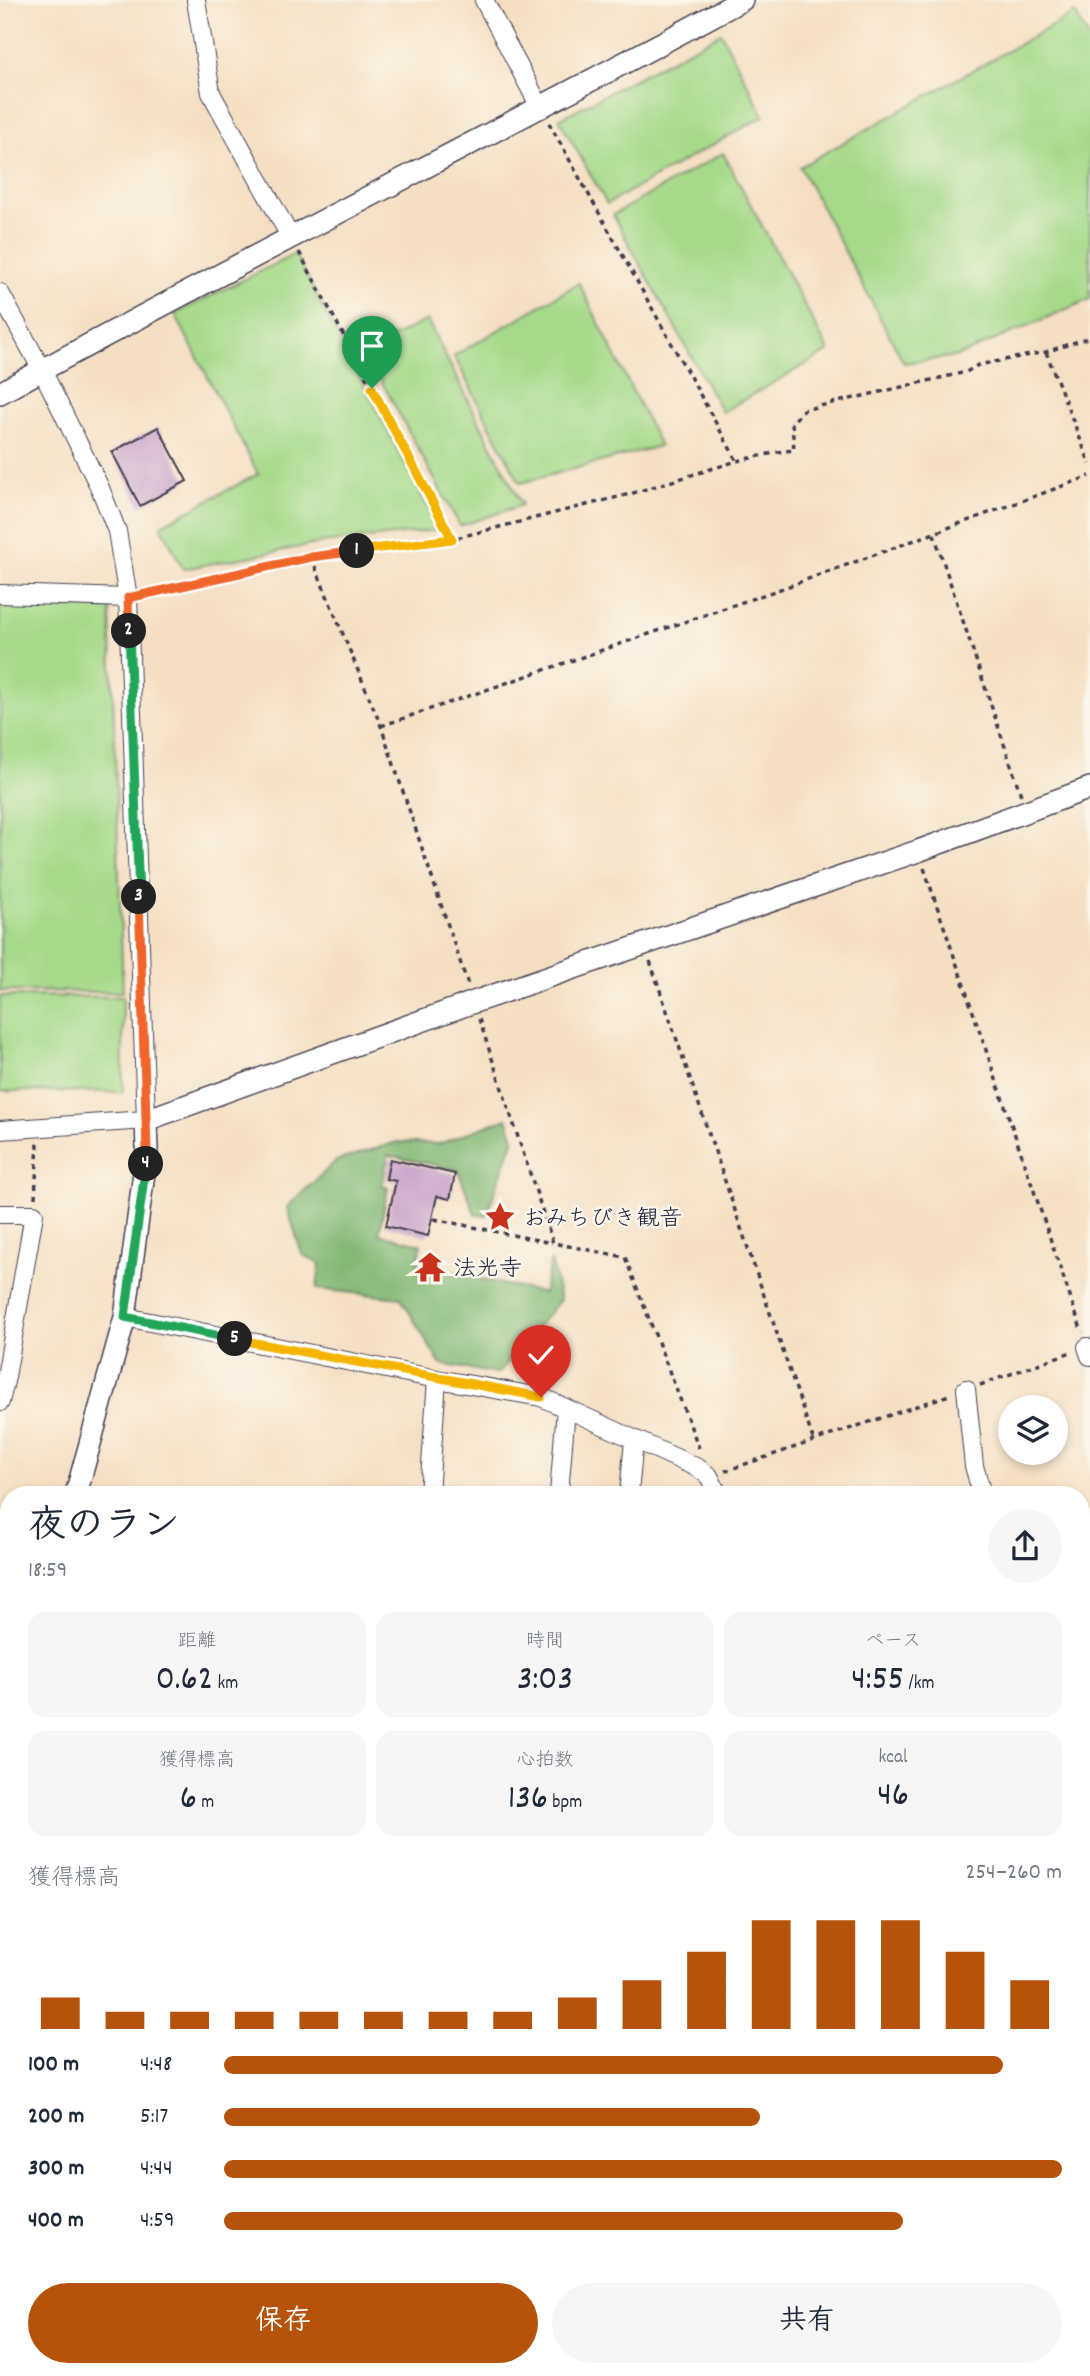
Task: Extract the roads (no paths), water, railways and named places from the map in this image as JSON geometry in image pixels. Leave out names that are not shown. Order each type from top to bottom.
[{"type":"street","points":[[196,0],[211,93],[291,237]]},
{"type":"street","points":[[484,0],[541,109]]},
{"type":"street","points":[[0,393],[291,237],[541,109],[742,0]]},
{"type":"street","points":[[0,293],[42,370],[100,488],[117,531],[128,598],[147,1150],[125,1317],[78,1486]]},
{"type":"street","points":[[0,594],[128,598]]},
{"type":"street","points":[[0,1130],[146,1120],[474,1002],[918,851],[1090,788]]},
{"type":"street","points":[[0,1214],[34,1214],[9,1312],[0,1402]]},
{"type":"street","points":[[125,1317],[541,1397],[698,1468],[709,1476],[714,1486]]},
{"type":"street","points":[[430,1486],[437,1379]]},
{"type":"street","points":[[966,1389],[974,1466],[980,1486]]},
{"type":"street","points":[[560,1486],[566,1408]]},
{"type":"street","points":[[630,1486],[634,1440]]},
{"type":"place","name":"おみちびき観音","points":[[500,1217]]},
{"type":"place","name":"法光寺","points":[[430,1267]]}]
